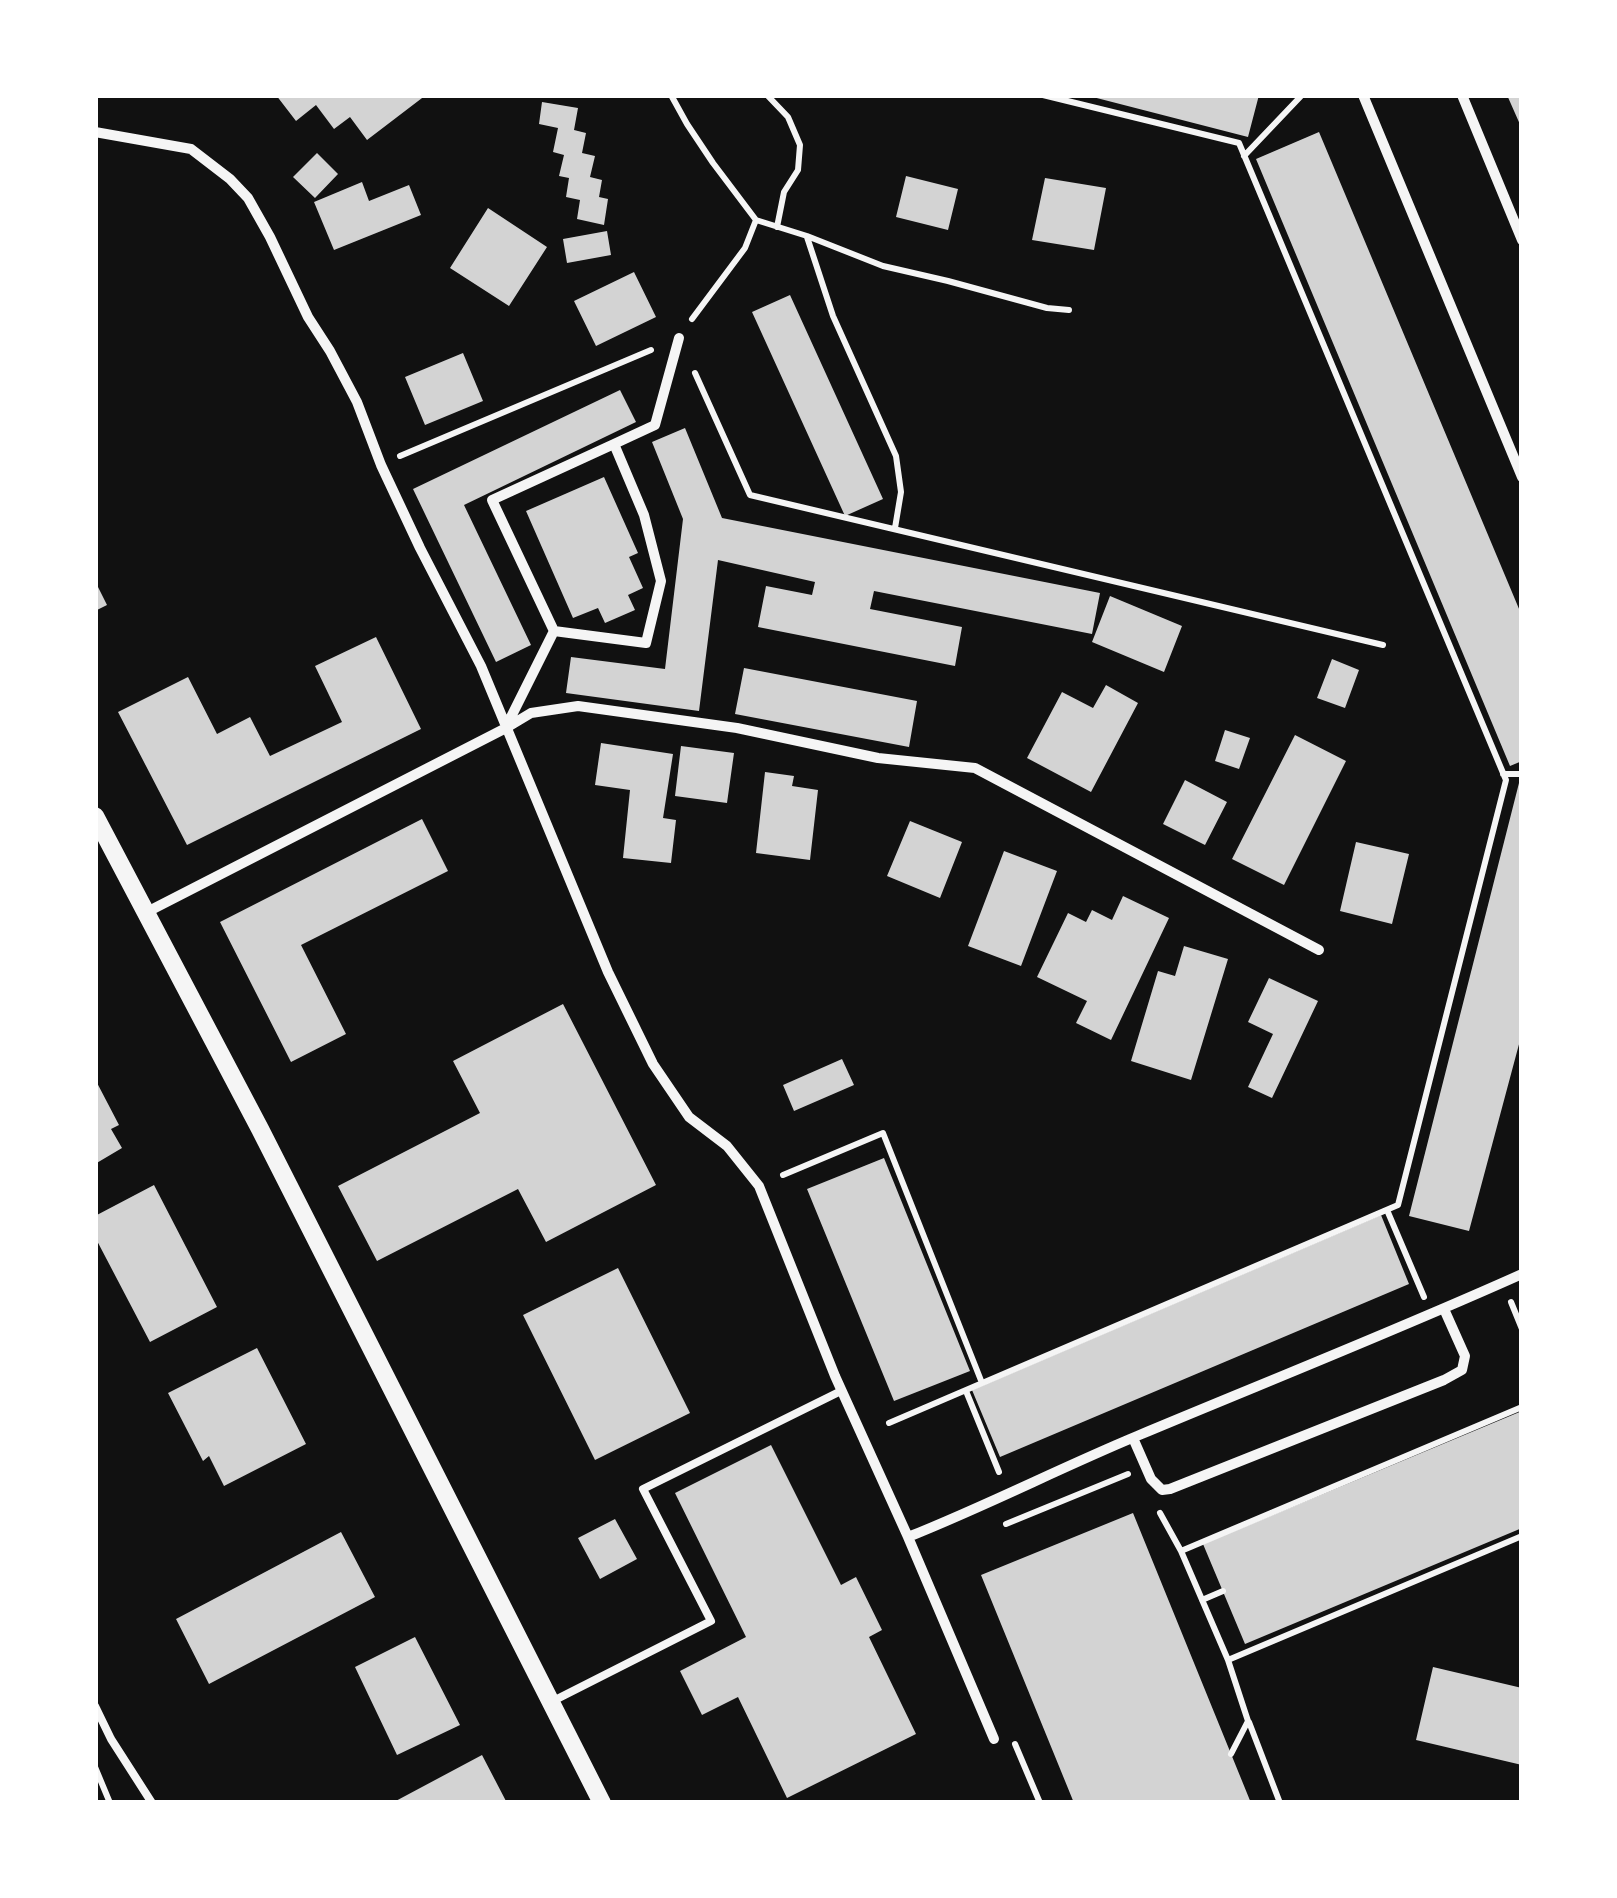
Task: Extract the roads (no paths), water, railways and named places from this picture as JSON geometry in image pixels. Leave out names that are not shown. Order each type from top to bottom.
[{"type":"street","points":[[1363,95],[1522,477]]},
{"type":"street","points":[[1462,95],[1522,240]]},
{"type":"street","points":[[95,132],[191,149],[248,198],[270,237],[308,317],[357,402],[420,548],[481,666],[608,972],[654,1064],[688,1118],[727,1146],[759,1186],[842,1391],[994,1739]]},
{"type":"street","points":[[554,632],[492,500],[655,426],[679,338]]},
{"type":"street","points":[[554,632],[646,643],[661,581],[644,515],[614,444]]},
{"type":"street","points":[[506,728],[554,632]]},
{"type":"street","points":[[147,912],[506,728],[530,712],[578,706],[737,728],[878,758],[976,768],[1319,950]]},
{"type":"street","points":[[95,816],[323,1252],[602,1803]]},
{"type":"street","points":[[908,1536],[1522,1274]]},
{"type":"street","points":[[1133,1438],[1151,1479],[1162,1490],[1170,1489],[1444,1380],[1462,1370],[1465,1356],[1444,1309]]},
{"type":"lane","points":[[552,1702],[711,1621],[642,1489],[842,1391]]},
{"type":"lane","points":[[95,1706],[152,1803]]}]
